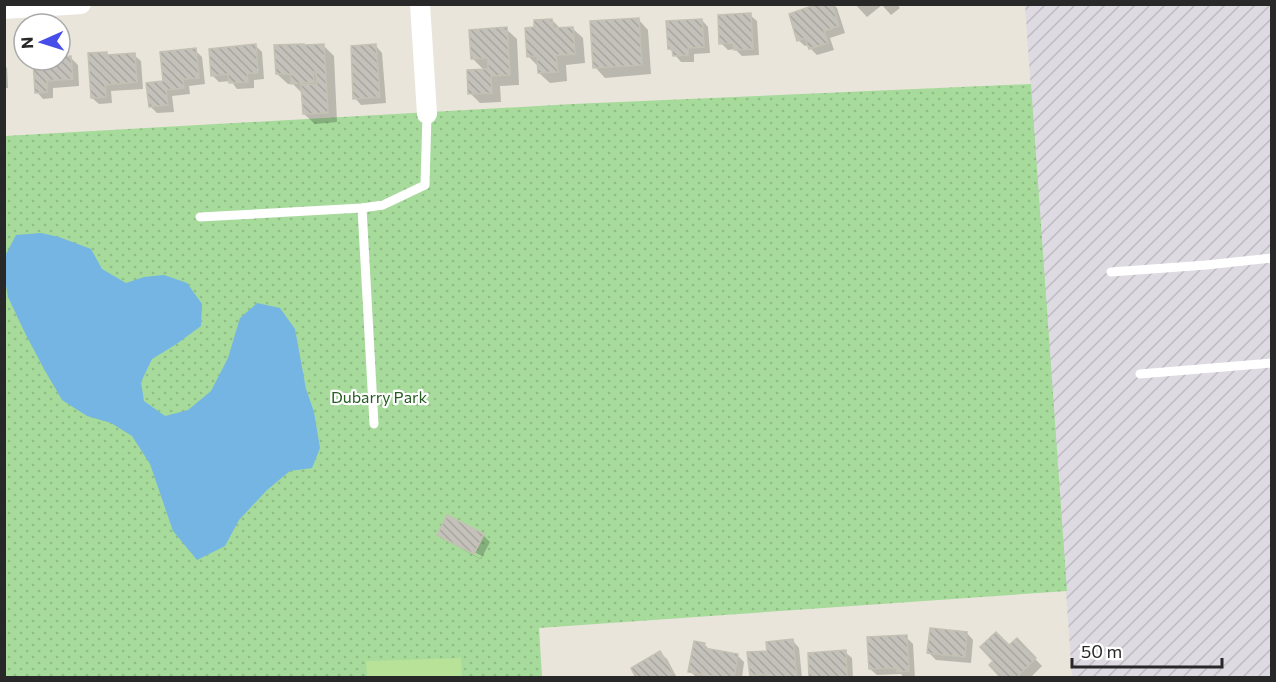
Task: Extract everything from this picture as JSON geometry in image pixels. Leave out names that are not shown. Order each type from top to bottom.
[{"type":"street","points":[[4,9],[81,4]]},
{"type":"street","points":[[420,4],[427,114]]},
{"type":"lane","points":[[200,217],[383,205],[425,185],[427,114]]},
{"type":"lane","points":[[362,208],[374,423]]},
{"type":"lane","points":[[1111,272],[1206,266],[1272,258]]},
{"type":"lane","points":[[1140,374],[1272,363]]},
{"type":"shaded area","points":[[1025,5],[1271,5],[1271,677],[1072,677]]},
{"type":"green space","name":"Dubarry Park","points":[[1031,84],[1067,591],[539,628],[542,677],[5,678],[5,136],[573,104]]},
{"type":"green space","points":[[461,658],[462,677],[367,677],[366,661]]},
{"type":"water","points":[[41,233],[91,249],[102,269],[126,283],[144,277],[164,275],[187,283],[202,304],[201,326],[152,359],[141,382],[144,401],[165,416],[188,410],[211,391],[228,358],[240,318],[257,303],[280,308],[295,329],[320,448],[312,468],[290,471],[267,490],[239,520],[225,546],[197,560],[173,531],[150,464],[132,436],[111,423],[87,416],[62,400],[25,333],[8,297],[5,280],[5,256],[16,235]]},
{"type":"building","points":[[817,4],[832,4],[839,26],[824,31],[828,43],[809,49],[805,38],[797,41],[789,14]]},
{"type":"building","points":[[751,13],[753,49],[734,50],[733,43],[719,44],[718,15]]},
{"type":"building","points":[[639,18],[642,65],[593,68],[590,21]]},
{"type":"building","points":[[552,19],[553,28],[573,27],[575,54],[556,55],[558,72],[538,73],[537,56],[527,57],[525,28],[534,27],[534,20]]},
{"type":"building","points":[[702,19],[704,47],[688,48],[688,55],[673,56],[672,49],[668,49],[666,21]]},
{"type":"building","points":[[507,27],[510,75],[491,76],[492,93],[468,94],[467,70],[488,69],[488,58],[471,59],[469,30]]},
{"type":"building","points":[[256,44],[258,73],[247,73],[248,82],[229,83],[228,74],[211,76],[209,49]]},
{"type":"building","points":[[324,44],[328,113],[303,114],[301,85],[317,84],[316,72],[313,72],[314,82],[291,84],[291,74],[276,74],[274,45]]},
{"type":"building","points":[[376,44],[380,97],[353,99],[351,46]]},
{"type":"building","points":[[196,48],[199,78],[183,79],[184,88],[166,90],[168,105],[149,107],[146,83],[163,81],[160,52]]},
{"type":"building","points":[[107,52],[107,55],[135,53],[137,82],[105,85],[106,97],[91,98],[88,53]]},
{"type":"building","points":[[72,68],[73,79],[47,81],[47,92],[35,93],[34,72],[72,72]]},
{"type":"building","points":[[447,515],[484,534],[474,554],[437,535]]},
{"type":"building","points":[[930,628],[967,632],[965,657],[927,653]]},
{"type":"building","points":[[996,632],[1009,645],[1017,638],[1036,658],[1016,678],[1001,678],[989,665],[993,661],[980,647]]},
{"type":"building","points":[[907,635],[909,671],[897,672],[897,668],[869,669],[867,637]]},
{"type":"building","points":[[793,639],[797,678],[767,678],[767,674],[750,676],[747,652],[767,651],[766,642]]},
{"type":"building","points":[[694,641],[705,643],[704,648],[738,654],[734,678],[688,672]]},
{"type":"building","points":[[846,650],[847,676],[809,678],[808,653]]},
{"type":"building","points":[[660,651],[673,673],[666,678],[636,678],[631,668]]}]
